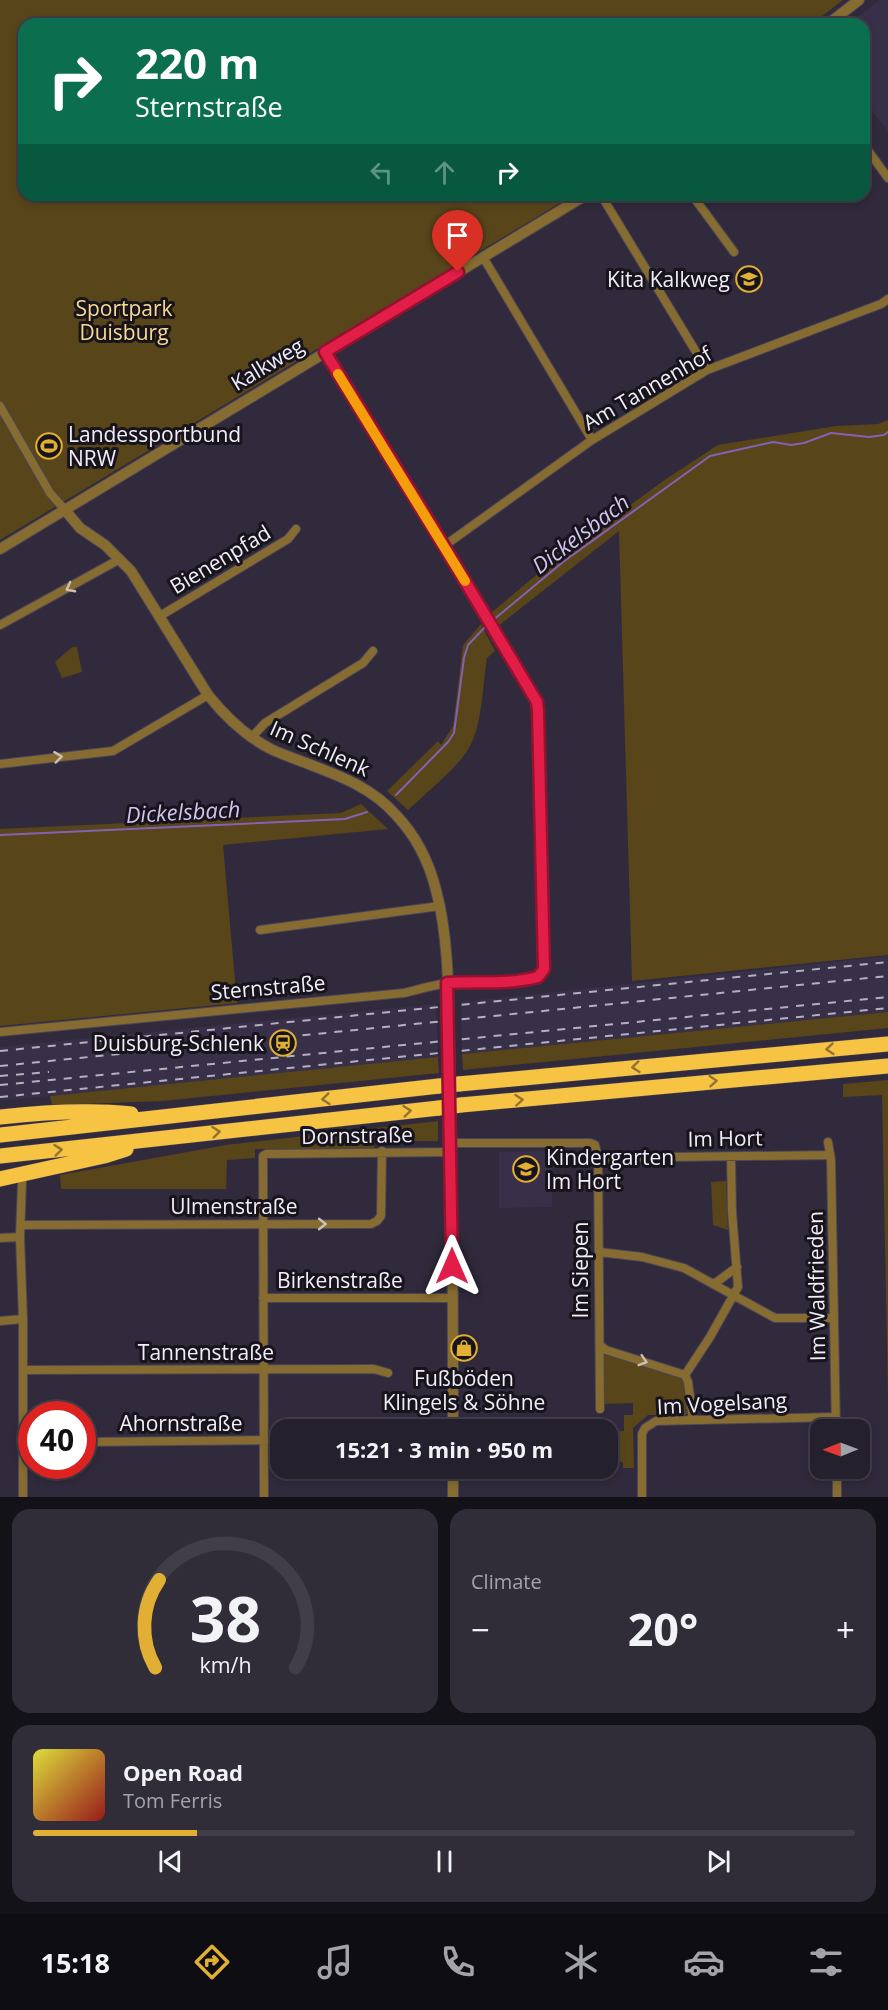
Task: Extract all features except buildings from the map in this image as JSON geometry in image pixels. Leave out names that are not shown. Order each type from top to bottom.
[{"type":"highway","points":[[0,1136],[439,1086],[888,1044]]},
{"type":"highway","points":[[0,1156],[439,1108],[888,1066]]},
{"type":"highway","points":[[0,1117],[63,1111],[108,1111],[155,1117]]},
{"type":"highway","points":[[11,1179],[104,1156],[158,1138]]},
{"type":"street","points":[[836,18],[859,0]]},
{"type":"street","points":[[870,154],[888,178]]},
{"type":"street","name":"Kalkweg","points":[[0,549],[576,201]]},
{"type":"street","points":[[605,201],[707,370]]},
{"type":"street","points":[[696,201],[734,252]]},
{"type":"street","points":[[483,257],[592,440]]},
{"type":"street","name":"Am Tannenhof","points":[[444,546],[592,440],[707,370],[881,304],[888,299]]},
{"type":"street","points":[[325,352],[444,546]]},
{"type":"street","points":[[0,406],[50,493],[64,510]]},
{"type":"street","name":"Im Schlenk","points":[[64,510],[80,528],[120,559],[144,588],[208,695],[222,712],[251,738],[271,750],[356,783],[384,803],[406,827],[426,859],[440,906],[447,983],[453,1419]]},
{"type":"street","name":"Bienenpfad","points":[[160,616],[288,539],[296,529]]},
{"type":"street","name":"Sternstraße","points":[[0,1032],[405,993],[447,983],[489,984],[524,981],[538,977],[544,969],[545,959],[537,702],[444,546]]},
{"type":"street","points":[[0,625],[120,559]]},
{"type":"street","points":[[251,738],[265,723],[363,663],[373,651]]},
{"type":"street","points":[[0,764],[112,751],[208,695]]},
{"type":"street","points":[[260,930],[440,906]]},
{"type":"street","name":"Im Waldfrieden","points":[[828,1142],[831,1160],[836,1417]]},
{"type":"street","points":[[451,1148],[590,1143],[595,1145],[598,1158]]},
{"type":"street","name":"Dornstraße","points":[[263,1224],[263,1156],[266,1154],[451,1148]]},
{"type":"street","name":"Ulmenstraße","points":[[21,1225],[371,1224],[381,1216],[382,1152]]},
{"type":"street","name":"Im Hort","points":[[598,1158],[830,1155]]},
{"type":"street","points":[[685,1375],[710,1337],[738,1287],[732,1212],[731,1156]]},
{"type":"street","name":"Im Siepen","points":[[598,1158],[600,1409]]},
{"type":"street","points":[[11,1179],[21,1225],[25,1401]]},
{"type":"street","points":[[263,1224],[264,1497]]},
{"type":"street","points":[[0,1238],[20,1237]]},
{"type":"street","points":[[599,1252],[662,1261],[684,1268],[778,1319],[834,1318]]},
{"type":"street","points":[[714,1284],[737,1267]]},
{"type":"street","name":"Birkenstraße","points":[[263,1298],[452,1298]]},
{"type":"street","points":[[0,1321],[23,1319]]},
{"type":"street","points":[[601,1346],[606,1350],[685,1375],[693,1420]]},
{"type":"street","name":"Tannenstraße","points":[[23,1370],[374,1369],[388,1373]]},
{"type":"street","name":"Im Vogelsang","points":[[642,1497],[642,1434],[645,1428],[656,1421],[836,1417]]},
{"type":"street","name":"Ahornstraße","points":[[96,1442],[270,1440]]},
{"type":"street","points":[[23,1497],[24,1479]]},
{"type":"street","points":[[453,1479],[453,1497]]},
{"type":"street","points":[[837,1479],[837,1497]]},
{"type":"shaded area","points":[[880,0],[888,0],[888,131],[870,108],[870,18],[856,18]]},
{"type":"shaded area","points":[[888,956],[888,1012],[462,1054],[461,1002]]},
{"type":"shaded area","points":[[436,1004],[438,1057],[0,1101],[0,1047]]},
{"type":"shaded area","name":"Kindergarten Im Hort","points":[[552,1151],[552,1207],[499,1208],[499,1152]]},
{"type":"green space","name":"Sportpark Duisburg","points":[[0,0],[843,0],[820,18],[18,18],[18,201],[563,201],[0,540]]},
{"type":"green space","points":[[888,420],[888,955],[632,981],[619,531],[498,626],[491,613],[549,564],[666,479],[718,445],[836,426],[878,424]]},
{"type":"green space","points":[[481,624],[495,651],[487,658],[480,716],[474,737],[458,763],[408,810],[387,791],[438,741],[441,745],[453,726],[463,645]]},
{"type":"green space","points":[[72,647],[77,647],[82,672],[62,678],[55,662]]},
{"type":"green space","points":[[361,804],[388,829],[223,845],[237,1003],[0,1026],[0,829],[341,813]]},
{"type":"green space","points":[[888,1012],[888,1028],[463,1070],[462,1054]]},
{"type":"green space","points":[[438,1057],[439,1073],[163,1101],[52,1105],[50,1096]]},
{"type":"green space","points":[[888,1080],[888,1397],[882,1095],[843,1097],[843,1084]]},
{"type":"green space","points":[[438,1121],[438,1141],[374,1141],[374,1149],[255,1149],[255,1158],[227,1160],[226,1189],[61,1189],[60,1175],[226,1145]]},
{"type":"green space","points":[[726,1181],[728,1230],[713,1225],[711,1182]]},
{"type":"green space","points":[[604,1352],[680,1377],[684,1383],[689,1412],[685,1415],[648,1415],[633,1428],[634,1468],[623,1468],[623,1462],[618,1461],[618,1431],[624,1431],[624,1415],[633,1415],[633,1403],[603,1404],[602,1354]]},
{"type":"waterway","name":"Dickelsbach","points":[[492,621],[563,562],[710,456],[773,442],[791,445],[804,443],[831,433],[869,437],[884,435],[888,432]]},
{"type":"waterway","name":"Dickelsbach","points":[[396,795],[454,733],[464,658],[468,645],[488,624]]},
{"type":"waterway","name":"Dickelsbach","points":[[0,835],[345,819],[367,812]]},
{"type":"railway","points":[[0,1051],[888,962]]},
{"type":"railway","points":[[0,1066],[888,976]]},
{"type":"railway","points":[[0,1085],[888,997]]},
{"type":"railway","points":[[0,1097],[888,1008]]},
{"type":"railway","points":[[0,1076],[49,1072]]},
{"type":"slow traffic","points":[[338,374],[465,581]]},
{"type":"place","name":"Kita Kalkweg","points":[[749,279]]},
{"type":"place","name":"Landessportbund NRW","points":[[49,446]]},
{"type":"place","name":"Duisburg-Schlenk","points":[[283,1043]]},
{"type":"place","name":"Kindergarten Im Hort","points":[[526,1169]]},
{"type":"place","name":"Fußböden Klingels & Söhne","points":[[464,1348]]},
{"type":"route","points":[[452,1266],[447,983],[489,984],[524,981],[538,977],[544,969],[537,702],[325,352],[458,272]]}]
